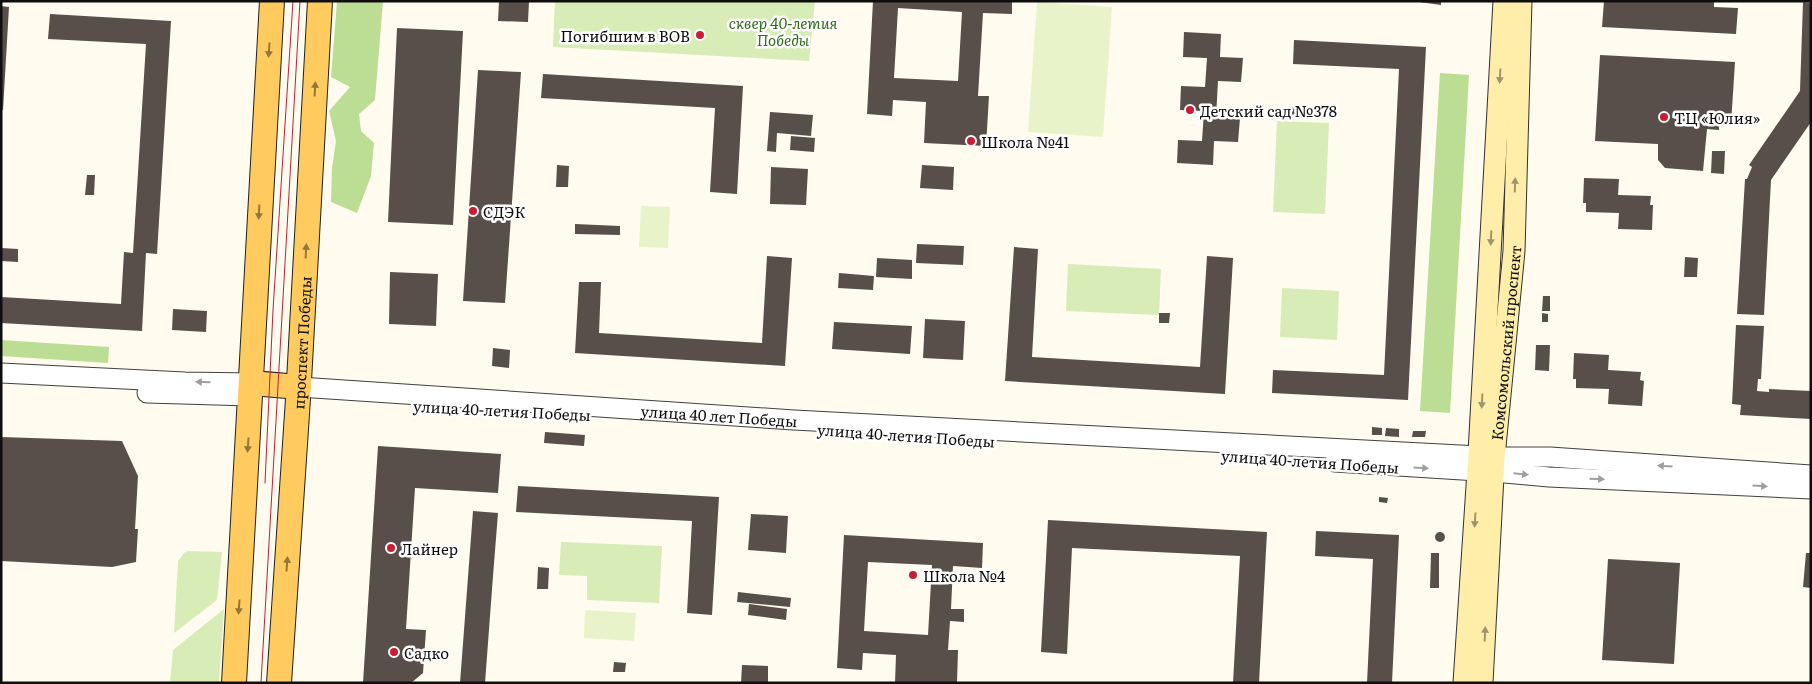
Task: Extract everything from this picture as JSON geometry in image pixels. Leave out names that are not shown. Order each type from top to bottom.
[{"type":"main road","points":[[234,683],[252,390],[272,1]]},
{"type":"main road","name":"проспект Победы","points":[[279,683],[299,393],[320,1]]},
{"type":"main road","name":"Комсомольский проспект","points":[[1482,683],[1486,464],[1504,1]]},
{"type":"main road","name":"Комсомольский проспект","points":[[1464,683],[1486,464],[1514,251],[1521,1]]},
{"type":"main road","name":"улица 40-летия Победы","points":[[252,390],[299,393]]},
{"type":"street","name":"улица 40-летия Победы","points":[[1,373],[176,382],[252,390]]},
{"type":"street","name":"улица 40-летия Победы","points":[[1,384],[185,395],[252,390]]},
{"type":"street","name":"улица 40-летия Победы","points":[[299,393],[521,403]]},
{"type":"street","name":"улица 40-летия Победы","points":[[299,393],[1486,464],[1549,477],[1811,489]]},
{"type":"street","name":"улица 40 лет Победы","points":[[521,403],[794,424],[978,429]]},
{"type":"street","name":"улица 40-летия Победы","points":[[978,429],[1031,438]]},
{"type":"street","name":"улица 40-летия Победы","points":[[1486,464],[1550,457],[1811,475]]},
{"type":"green space","points":[[337,1],[383,1],[375,100],[359,114],[361,131],[374,143],[371,176],[357,213],[331,202],[332,168],[336,141],[329,111],[350,87],[331,77]]},
{"type":"green space","name":"сквер 40-летия Победы","points":[[555,1],[815,1],[809,61],[553,47]]},
{"type":"green space","points":[[1037,2],[1112,7],[1103,137],[1028,132]]},
{"type":"green space","points":[[1440,73],[1469,75],[1450,413],[1420,411]]},
{"type":"green space","points":[[1277,121],[1329,123],[1325,214],[1273,212]]},
{"type":"green space","points":[[641,206],[670,207],[668,248],[639,247]]},
{"type":"green space","points":[[1068,264],[1161,269],[1159,315],[1066,311]]},
{"type":"green space","points":[[1282,288],[1339,291],[1337,340],[1280,337]]},
{"type":"green space","points":[[1,340],[109,347],[108,363],[1,356]]},
{"type":"green space","points":[[561,542],[662,546],[659,603],[587,600],[587,576],[559,575]]},
{"type":"green space","points":[[188,551],[222,552],[217,600],[174,633],[178,561]]},
{"type":"green space","points":[[224,609],[219,683],[170,683],[173,650]]},
{"type":"green space","points":[[585,610],[636,613],[634,641],[584,638]]},
{"type":"building","points":[[499,1],[529,1],[528,22],[498,21]]},
{"type":"building","points":[[873,1],[1012,1],[1012,14],[983,13],[978,96],[989,96],[986,146],[924,143],[926,102],[893,100],[892,116],[867,114]],"holes":[[[898,8],[962,12],[958,81],[894,78]]]},
{"type":"building","points":[[1412,1],[1441,1],[1441,5]]},
{"type":"building","points":[[1604,1],[1714,1],[1714,7],[1738,8],[1736,34],[1602,27]]},
{"type":"building","points":[[1803,2],[1811,3],[1811,122],[1771,180],[1764,315],[1737,314],[1745,179],[1747,179],[1752,167],[1749,165],[1800,91]]},
{"type":"building","points":[[1,6],[9,7],[3,110],[1,110]]},
{"type":"building","points":[[50,14],[171,21],[157,254],[146,253],[142,331],[1,323],[1,297],[121,304],[124,252],[133,253],[146,44],[48,39]]},
{"type":"building","points":[[397,28],[463,31],[453,225],[388,222]]},
{"type":"building","points":[[1184,32],[1221,34],[1220,57],[1243,58],[1241,82],[1218,81],[1216,117],[1240,118],[1238,142],[1214,141],[1213,165],[1177,163],[1178,140],[1202,141],[1204,111],[1180,110],[1181,86],[1205,87],[1207,58],[1183,57]]},
{"type":"building","points":[[1294,40],[1426,47],[1408,400],[1272,393],[1273,370],[1384,375],[1399,69],[1293,64]]},
{"type":"building","name":"ТЦ «Юлия»","points":[[1600,55],[1735,62],[1731,124],[1719,124],[1719,130],[1707,129],[1703,171],[1665,168],[1658,160],[1658,144],[1595,141]]},
{"type":"building","points":[[478,70],[521,72],[505,303],[463,301]]},
{"type":"building","points":[[543,74],[743,86],[737,194],[710,192],[715,108],[541,98]]},
{"type":"building","points":[[1286,107],[1300,107],[1300,118],[1286,117]]},
{"type":"building","points":[[770,112],[813,115],[811,136],[777,133],[776,152],[767,151]]},
{"type":"building","points":[[791,136],[815,138],[814,152],[790,150]]},
{"type":"building","points":[[1712,151],[1725,151],[1724,174],[1711,173]]},
{"type":"building","points":[[557,165],[569,166],[568,187],[556,187]]},
{"type":"building","points":[[922,165],[954,167],[953,190],[920,188]]},
{"type":"building","points":[[771,167],[808,169],[806,205],[770,204]]},
{"type":"building","points":[[87,175],[95,175],[94,195],[85,195]]},
{"type":"building","points":[[1584,178],[1619,179],[1618,195],[1651,196],[1650,205],[1653,205],[1652,230],[1618,229],[1619,213],[1586,212],[1586,203],[1583,203]]},
{"type":"building","points":[[575,224],[620,226],[620,235],[575,234]]},
{"type":"building","points":[[917,244],[964,246],[963,265],[916,263]]},
{"type":"building","points":[[1014,247],[1038,249],[1032,357],[1200,367],[1207,256],[1233,258],[1225,394],[1005,381]]},
{"type":"building","points":[[1,248],[18,249],[18,262],[1,261]]},
{"type":"building","points":[[767,256],[792,258],[785,366],[575,353],[579,282],[601,282],[599,333],[762,343]]},
{"type":"building","points":[[1685,257],[1698,258],[1697,277],[1684,277]]},
{"type":"building","points":[[877,258],[912,260],[912,279],[876,277]]},
{"type":"building","points":[[390,272],[438,274],[436,326],[389,324]]},
{"type":"building","points":[[839,273],[874,276],[873,290],[838,288]]},
{"type":"building","points":[[1543,296],[1550,296],[1550,311],[1542,311]]},
{"type":"building","points":[[173,309],[207,311],[206,332],[172,330]]},
{"type":"building","points":[[1159,313],[1170,313],[1169,323],[1159,323]]},
{"type":"building","points":[[1542,313],[1548,314],[1548,322],[1542,322]]},
{"type":"building","points":[[925,319],[965,321],[963,360],[923,358]]},
{"type":"building","points":[[834,322],[912,326],[910,354],[832,349]]},
{"type":"building","points":[[1736,325],[1764,326],[1761,379],[1758,379],[1757,391],[1769,392],[1769,389],[1811,391],[1811,419],[1740,415],[1741,405],[1732,404]]},
{"type":"building","points":[[1536,345],[1550,345],[1549,371],[1535,370]]},
{"type":"building","points":[[493,348],[510,350],[509,368],[492,366]]},
{"type":"building","points":[[1574,353],[1609,355],[1608,370],[1641,372],[1640,380],[1644,381],[1642,406],[1608,404],[1609,389],[1576,388],[1576,379],[1573,379]]},
{"type":"building","points":[[1372,427],[1382,428],[1382,435],[1372,435]]},
{"type":"building","points":[[1386,428],[1399,429],[1399,437],[1385,436]]},
{"type":"building","points":[[1413,431],[1426,431],[1425,437],[1412,437]]},
{"type":"building","points":[[545,432],[585,435],[584,446],[544,443]]},
{"type":"building","points":[[1,437],[122,441],[138,476],[135,529],[138,529],[136,562],[112,567],[1,561]]},
{"type":"building","points":[[378,446],[501,454],[498,493],[415,488],[406,629],[426,630],[423,673],[411,683],[363,683]]},
{"type":"building","points":[[518,486],[719,497],[712,615],[687,613],[692,521],[516,512]]},
{"type":"building","points":[[1379,497],[1388,498],[1387,503],[1379,502]]},
{"type":"building","points":[[473,511],[498,513],[485,683],[460,683]]},
{"type":"building","points":[[751,514],[788,516],[786,553],[748,550]]},
{"type":"building","points":[[1048,520],[1267,532],[1259,683],[1233,683],[1240,556],[1072,548],[1067,654],[1041,652]]},
{"type":"building","points":[[1316,531],[1399,535],[1392,683],[1367,683],[1373,559],[1315,556]]},
{"type":"building","points":[[1438,532],[1442,532],[1445,537],[1444,541],[1438,542],[1435,539],[1435,535]]},
{"type":"building","points":[[844,535],[983,543],[982,568],[953,566],[951,609],[964,609],[964,622],[950,621],[948,650],[958,650],[957,683],[895,683],[896,655],[863,653],[862,670],[837,668]],"holes":[[[868,562],[932,565],[928,635],[864,631]]]},
{"type":"building","points":[[1431,553],[1439,553],[1439,588],[1430,588]]},
{"type":"building","points":[[1806,553],[1811,553],[1811,588],[1803,587]]},
{"type":"building","points":[[1608,559],[1680,563],[1674,664],[1602,660]]},
{"type":"building","points":[[538,567],[549,568],[548,589],[537,589]]},
{"type":"building","points":[[738,592],[791,598],[790,607],[737,602]]},
{"type":"building","points":[[749,604],[787,609],[786,620],[748,615]]},
{"type":"building","points":[[614,662],[626,663],[625,672],[613,672]]},
{"type":"building","points":[[742,665],[768,666],[768,683],[741,683]]},
{"type":"tram line","points":[[265,483],[273,310],[293,1]]},
{"type":"tram line","points":[[261,683],[300,1]]},
{"type":"place","name":"Погибшим в ВОВ","points":[[700,35]]},
{"type":"place","name":"Детский сад №378","points":[[1190,110]]},
{"type":"place","name":"ТЦ «Юлия»","points":[[1664,117]]},
{"type":"place","name":"Школа №41","points":[[971,141]]},
{"type":"place","name":"СДЭК","points":[[473,211]]},
{"type":"place","name":"Лайнер","points":[[391,548]]},
{"type":"place","name":"Школа №4","points":[[913,575]]},
{"type":"place","name":"Садко","points":[[394,652]]}]
